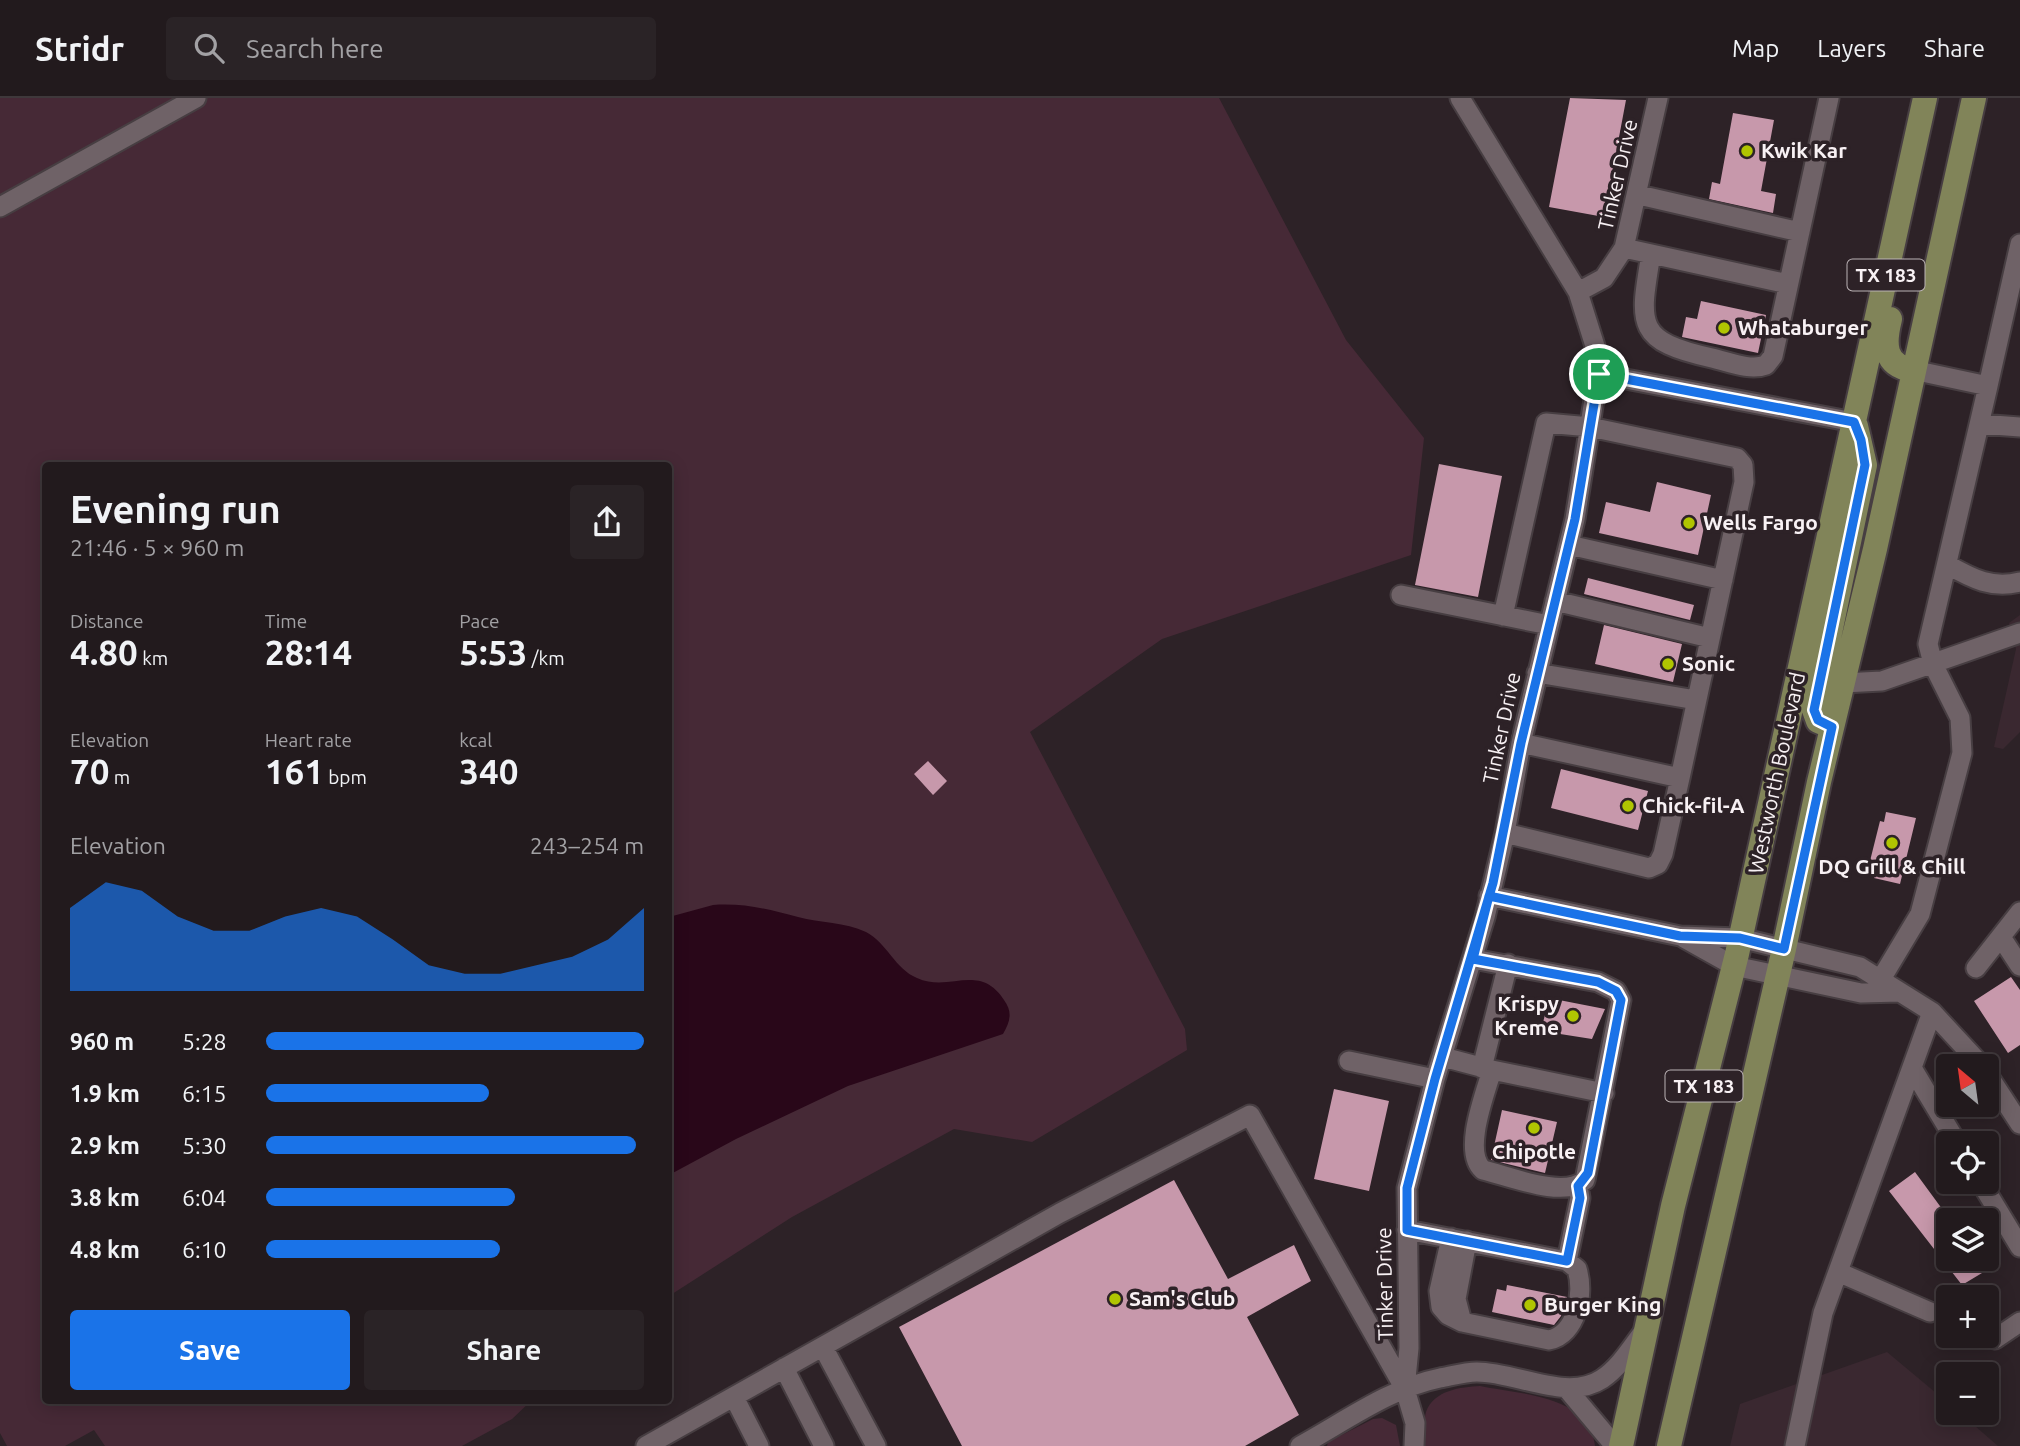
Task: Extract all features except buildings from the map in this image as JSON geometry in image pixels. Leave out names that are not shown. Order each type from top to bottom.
[{"type":"main road","name":"Westworth Boulevard","points":[[1620,1446],[1644,1331],[1734,966],[1925,98]]},
{"type":"main road","name":"Westworth Boulevard","points":[[1669,1446],[1778,976],[1974,98]]},
{"type":"main road","points":[[1913,150],[1919,193],[1885,341],[1889,358],[1901,369],[1913,370]]},
{"type":"main road","points":[[1832,727],[1818,720],[1814,710],[1865,465],[1861,440],[1854,422]]},
{"type":"street","points":[[0,207],[195,98]]},
{"type":"street","points":[[1460,98],[1578,292]]},
{"type":"street","name":"Tinker Drive","points":[[1405,1389],[1409,1348],[1407,1188],[1435,1079],[1473,959],[1505,833],[1521,743],[1569,545],[1599,374],[1600,362],[1578,292],[1604,278],[1625,248],[1639,195],[1658,98]]},
{"type":"street","points":[[1657,255],[1654,304],[1659,320],[1673,339],[1764,360],[1773,356],[1829,98]]},
{"type":"street","points":[[1639,195],[1800,232]]},
{"type":"street","points":[[1881,979],[1920,914],[1962,753],[1960,718],[1933,664],[1928,645],[2020,244]]},
{"type":"street","points":[[1625,248],[1788,284]]},
{"type":"street","points":[[1913,370],[1988,386]]},
{"type":"street","points":[[1599,374],[1854,422]]},
{"type":"street","points":[[1503,616],[1546,423],[1590,427],[1737,458],[1743,465],[1744,482],[1663,854],[1658,864],[1649,868],[1505,833]]},
{"type":"street","points":[[1980,424],[2020,428]]},
{"type":"street","points":[[1569,545],[1723,580]]},
{"type":"street","points":[[1948,565],[1976,580],[2000,587],[2020,582]]},
{"type":"street","points":[[1401,595],[1549,625]]},
{"type":"street","points":[[1555,601],[1710,638]]},
{"type":"street","points":[[1843,683],[1882,681],[2020,634]]},
{"type":"street","points":[[1537,673],[1696,701]]},
{"type":"street","points":[[1521,743],[1680,778]]},
{"type":"street","points":[[1489,896],[1680,936],[1740,938],[1860,967],[1932,1012],[1971,1054]]},
{"type":"street","points":[[1976,968],[2020,912]]},
{"type":"street","points":[[1680,936],[1734,966],[1861,993],[1900,992]]},
{"type":"street","points":[[2001,937],[2020,966]]},
{"type":"street","points":[[1473,959],[1508,964],[1598,982],[1616,991],[1621,1000],[1588,1173],[1574,1187],[1543,1185],[1483,1170],[1473,1156],[1508,964]]},
{"type":"street","points":[[1795,1446],[1823,1313],[1932,1012]]},
{"type":"street","points":[[1443,1057],[1487,1069],[1604,1093]]},
{"type":"street","points":[[1349,1061],[1435,1079]]},
{"type":"street","points":[[1912,1068],[1950,1131]]},
{"type":"street","points":[[1999,1090],[2018,1116]]},
{"type":"street","points":[[646,1446],[1060,1213],[1250,1115],[1405,1389],[1415,1423],[1414,1446]]},
{"type":"street","points":[[1567,1261],[1580,1198],[1574,1187]]},
{"type":"street","points":[[1988,1194],[2020,1247]]},
{"type":"street","points":[[1407,1230],[1459,1240],[1567,1261],[1577,1269],[1580,1286],[1570,1329],[1560,1338],[1549,1340],[1462,1322],[1448,1315],[1441,1307],[1439,1291],[1459,1240]]},
{"type":"street","points":[[1838,1272],[1936,1316]]},
{"type":"street","points":[[1999,1336],[2020,1322]]},
{"type":"street","points":[[1300,1446],[1405,1389],[1476,1372],[1528,1379],[1568,1390],[1600,1381],[1617,1367],[1644,1331]]},
{"type":"street","points":[[823,1347],[876,1446]]},
{"type":"street","points":[[784,1368],[824,1446]]},
{"type":"street","points":[[1568,1390],[1615,1446]]},
{"type":"street","points":[[734,1396],[759,1446]]},
{"type":"shaded area","points":[[0,98],[1219,98],[1346,340],[1424,438],[1411,555],[1162,639],[1030,732],[1185,1029],[1187,1050],[1032,1142],[954,1129],[792,1217],[672,1294],[672,462],[42,462],[42,1404],[528,1404],[512,1419],[462,1446],[105,1446],[94,1430],[65,1446],[7,1446],[0,1433]]},
{"type":"shaded area","points":[[2020,615],[2020,732],[2003,749],[1994,747],[2016,649],[2009,623]]},
{"type":"shaded area","points":[[713,905],[735,905],[850,926],[873,937],[903,969],[917,978],[929,982],[974,980],[985,983],[994,989],[1009,1009],[1007,1025],[1003,1034],[848,1086],[736,1139],[672,1173],[672,916]]},
{"type":"shaded area","points":[[1887,1352],[1936,1393],[1936,1425],[1974,1425],[1998,1446],[1730,1446],[1740,1404]]},
{"type":"shaded area","points":[[1480,1386],[1532,1395],[1566,1407],[1580,1416],[1590,1429],[1595,1446],[1425,1446],[1425,1416],[1435,1399],[1449,1391]]},
{"type":"shaded area","points":[[1382,1418],[1396,1425],[1400,1446],[1327,1446],[1328,1442],[1373,1419]]},
{"type":"place","name":"Kwik Kar","points":[[1747,151]]},
{"type":"place","name":"Whataburger","points":[[1724,328]]},
{"type":"place","name":"Wells Fargo","points":[[1689,523]]},
{"type":"place","name":"Sonic","points":[[1668,664]]},
{"type":"place","name":"Chick-fil-A","points":[[1628,806]]},
{"type":"place","name":"DQ Grill & Chill","points":[[1892,843]]},
{"type":"place","name":"Krispy Kreme","points":[[1573,1016]]},
{"type":"place","name":"Chipotle","points":[[1534,1128]]},
{"type":"place","name":"Sam's Club","points":[[1115,1299]]},
{"type":"place","name":"Burger King","points":[[1530,1305]]},
{"type":"route","points":[[1599,374],[1575,519],[1521,743],[1505,833],[1489,896],[1485,917],[1435,1079],[1407,1188],[1407,1230],[1567,1261],[1580,1198],[1578,1186],[1588,1173],[1621,1000],[1616,991],[1598,982],[1473,959],[1485,917],[1489,896],[1680,936],[1740,938],[1784,949],[1832,727],[1818,720],[1814,710],[1839,578],[1865,465],[1861,440],[1854,422],[1599,374]]}]
